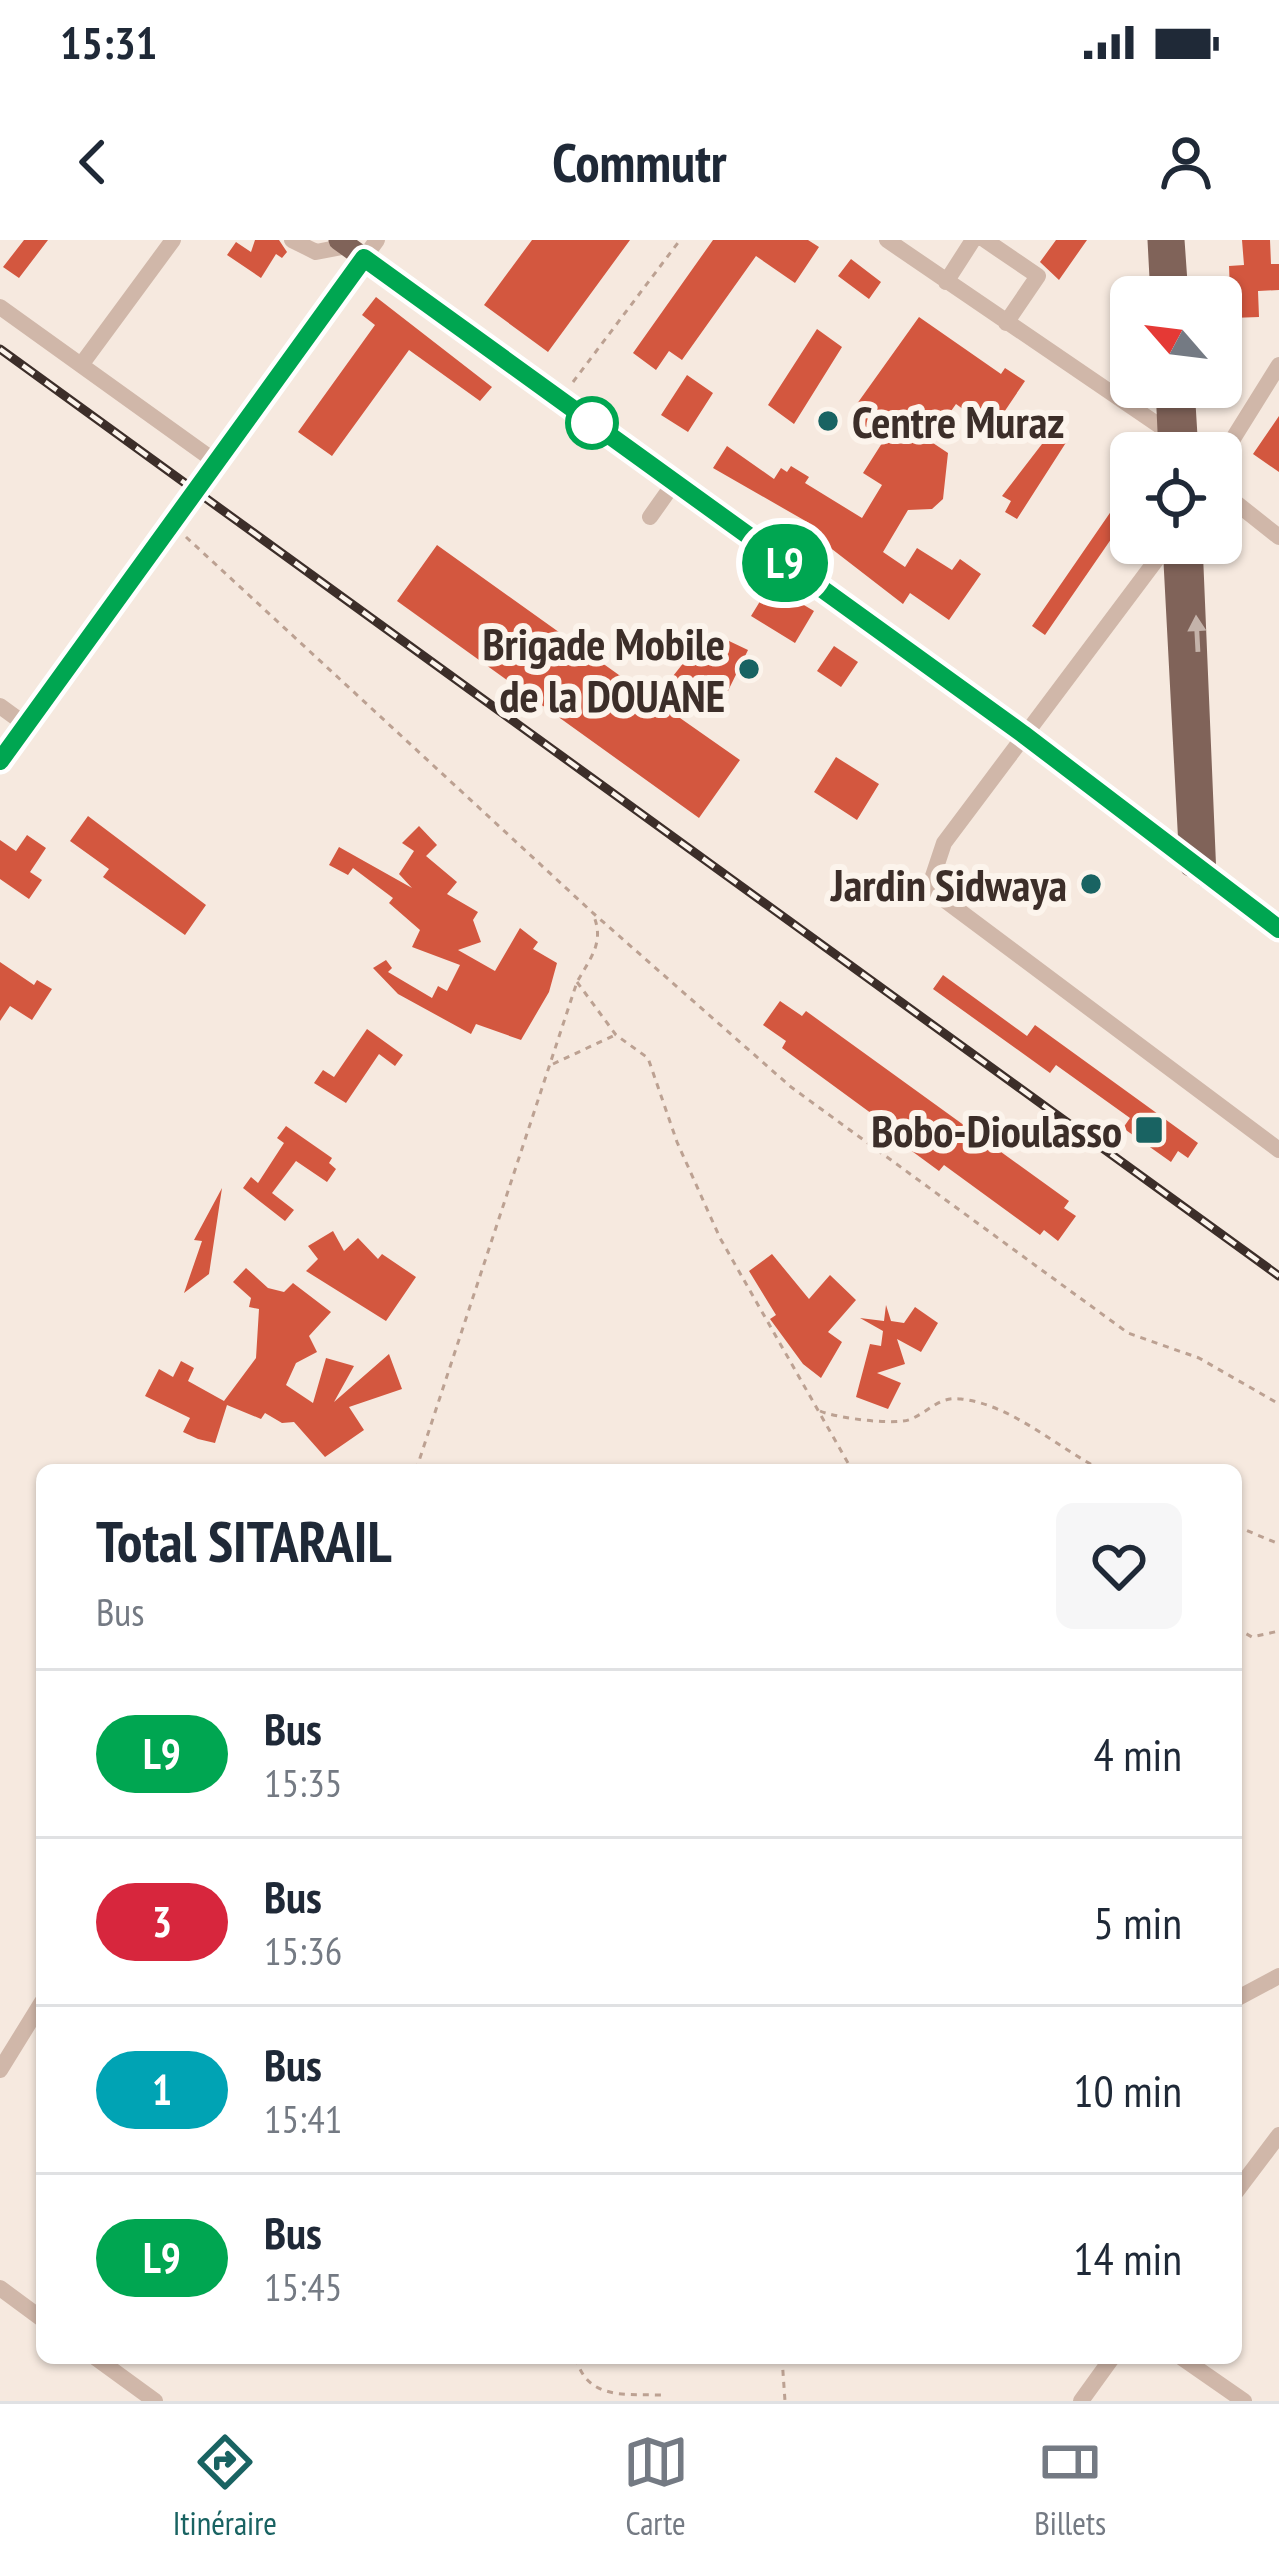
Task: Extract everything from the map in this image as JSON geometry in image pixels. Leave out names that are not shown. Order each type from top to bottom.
[{"type":"main road","points":[[1158,240],[1160,276]]},
{"type":"main road","points":[[1174,240],[1177,276]]},
{"type":"main road","points":[[357,246],[560,400],[1023,734],[1279,929]]},
{"type":"main road","points":[[1173,564],[1198,871]]},
{"type":"main road","points":[[1192,564],[1198,871]]},
{"type":"street","points":[[81,365],[173,240]]},
{"type":"street","points":[[292,240],[316,252],[357,246]]},
{"type":"street","points":[[887,240],[1160,432]]},
{"type":"street","points":[[946,282],[973,240]]},
{"type":"street","points":[[985,240],[1038,276],[1006,323]]},
{"type":"street","points":[[0,761],[216,462],[357,246]]},
{"type":"street","points":[[0,307],[216,462]]},
{"type":"street","points":[[1237,432],[1279,365]]},
{"type":"street","points":[[650,517],[674,483]]},
{"type":"street","points":[[1242,508],[1279,537]]},
{"type":"street","points":[[1155,564],[944,843],[932,879],[938,895],[1279,1150]]},
{"type":"street","points":[[0,706],[26,725]]},
{"type":"street","points":[[1242,1996],[1279,1976]]},
{"type":"street","points":[[0,2070],[36,2012]]},
{"type":"street","points":[[1242,2184],[1279,2135]]},
{"type":"street","points":[[0,2288],[36,2315]]},
{"type":"street","points":[[104,2364],[155,2401]]},
{"type":"street","points":[[1081,2401],[1108,2364]]},
{"type":"street","points":[[1190,2364],[1244,2401]]},
{"type":"path","points":[[560,400],[680,240]]},
{"type":"path","points":[[172,524],[592,913],[791,1087],[1128,1333],[1199,1358],[1279,1404]]},
{"type":"path","points":[[418,1464],[549,1066],[601,932],[592,913]]},
{"type":"path","points":[[578,982],[616,1035],[648,1058],[676,1142],[720,1238],[849,1464]]},
{"type":"path","points":[[549,1066],[616,1035]]},
{"type":"path","points":[[819,1410],[839,1419],[906,1422],[946,1398],[961,1399],[1004,1412],[1092,1464]]},
{"type":"path","points":[[1242,1529],[1279,1544]]},
{"type":"path","points":[[1242,1631],[1252,1637],[1279,1631]]},
{"type":"path","points":[[578,2364],[585,2381],[594,2388],[662,2395]]},
{"type":"path","points":[[782,2364],[785,2401]]},
{"type":"building","points":[[24,240],[48,240],[19,278],[3,267]]},
{"type":"building","points":[[255,240],[279,240],[287,252],[282,258],[276,254],[261,278],[227,255],[236,242],[251,252]]},
{"type":"building","points":[[532,240],[630,240],[548,352],[484,305]]},
{"type":"building","points":[[713,240],[808,240],[819,247],[795,283],[756,256],[682,360],[669,351],[656,370],[633,353]]},
{"type":"building","points":[[1056,240],[1087,240],[1059,280],[1040,262]]},
{"type":"building","points":[[1242,240],[1270,240],[1271,264],[1279,264],[1279,290],[1258,291],[1259,317],[1242,318],[1242,276],[1229,276],[1229,266],[1244,265]]},
{"type":"building","points":[[851,259],[881,282],[869,299],[838,276]]},
{"type":"building","points":[[376,297],[492,387],[480,401],[409,350],[332,456],[298,432],[375,325],[362,315]]},
{"type":"building","points":[[919,317],[1001,374],[1005,368],[1025,381],[992,430],[956,404],[930,441],[948,453],[943,499],[932,509],[908,510],[883,552],[905,567],[917,548],[952,570],[960,559],[981,574],[949,620],[910,593],[903,604],[806,529],[809,523],[713,468],[727,446],[774,479],[781,468],[787,472],[791,466],[809,477],[805,483],[862,518],[882,485],[863,473],[884,440],[849,415]]},
{"type":"building","points":[[817,329],[842,347],[794,424],[768,405]]},
{"type":"building","points":[[687,375],[713,393],[688,432],[661,415]]},
{"type":"building","points":[[1279,416],[1279,472],[1253,454]]},
{"type":"building","points":[[1052,431],[1067,441],[1017,519],[1005,512],[1011,501],[1002,496]]},
{"type":"building","points":[[1110,513],[1110,541],[1045,635],[1032,626]]},
{"type":"building","points":[[437,545],[654,700],[700,642],[720,659],[729,641],[748,650],[726,695],[705,686],[680,718],[740,760],[699,818],[397,601]]},
{"type":"building","points":[[770,585],[814,611],[795,643],[751,616]]},
{"type":"building","points":[[834,646],[858,662],[841,687],[817,671]]},
{"type":"building","points":[[836,757],[879,784],[857,820],[814,792]]},
{"type":"building","points":[[88,816],[206,905],[185,935],[103,877],[109,869],[70,841]]},
{"type":"building","points":[[419,826],[437,845],[426,856],[457,882],[447,894],[478,912],[473,920],[481,942],[458,950],[495,971],[520,928],[538,942],[533,949],[557,963],[549,992],[521,1040],[476,1024],[471,1034],[398,994],[373,968],[386,960],[392,968],[388,972],[432,998],[438,986],[447,991],[460,965],[412,947],[420,930],[389,903],[393,898],[353,868],[348,875],[329,865],[339,847],[412,888],[399,874],[414,851],[402,843]]},
{"type":"building","points":[[27,835],[46,848],[30,872],[42,880],[29,899],[0,879],[0,840],[16,851]]},
{"type":"building","points":[[0,962],[34,985],[37,980],[52,989],[32,1020],[10,1006],[0,1021]]},
{"type":"building","points":[[943,975],[1027,1036],[1035,1025],[1198,1143],[1188,1158],[1178,1151],[1171,1162],[1123,1128],[1130,1118],[1056,1065],[1050,1073],[933,989]]},
{"type":"building","points":[[780,1001],[802,1016],[806,1011],[1069,1201],[1064,1208],[1076,1216],[1058,1241],[1044,1230],[1040,1235],[944,1165],[939,1171],[890,1135],[894,1130],[782,1048],[786,1041],[763,1025]]},
{"type":"building","points":[[367,1029],[403,1055],[395,1066],[379,1054],[346,1103],[314,1083],[323,1070],[334,1077]]},
{"type":"building","points":[[286,1126],[332,1158],[329,1163],[336,1169],[327,1182],[296,1161],[272,1193],[294,1210],[285,1221],[243,1188],[251,1177],[258,1183],[284,1143],[277,1138]]},
{"type":"building","points":[[222,1188],[209,1274],[184,1293],[202,1241],[194,1240]]},
{"type":"building","points":[[333,1231],[344,1251],[358,1238],[378,1259],[382,1254],[416,1277],[386,1321],[306,1271],[318,1259],[308,1246]]},
{"type":"building","points":[[772,1254],[809,1299],[830,1275],[856,1300],[828,1332],[842,1342],[821,1378],[803,1364],[770,1319],[776,1315],[749,1271]]},
{"type":"building","points":[[246,1268],[268,1288],[284,1292],[293,1283],[331,1312],[309,1336],[317,1352],[296,1363],[286,1385],[313,1403],[326,1358],[354,1366],[334,1402],[389,1354],[402,1389],[349,1407],[364,1430],[325,1457],[294,1422],[282,1423],[265,1413],[261,1419],[227,1405],[215,1443],[198,1439],[183,1432],[190,1418],[145,1396],[159,1369],[173,1377],[181,1361],[194,1368],[188,1381],[224,1401],[256,1358],[259,1309],[249,1307],[251,1298],[233,1282]]},
{"type":"building","points":[[886,1305],[891,1321],[904,1323],[915,1307],[938,1323],[921,1352],[897,1339],[905,1364],[877,1373],[901,1383],[888,1409],[856,1397],[870,1344],[881,1346],[883,1331],[860,1318],[884,1321]]},
{"type":"railway","points":[[0,349],[1279,1276]]},
{"type":"bus line","name":"L9","points":[[0,761],[364,258],[1023,734],[1190,866],[1279,929]]},
{"type":"place","name":"Centre Muraz","points":[[828,421]]},
{"type":"place","name":"Brigade Mobile de la DOUANE","points":[[749,669]]},
{"type":"place","name":"Jardin Sidwaya","points":[[1091,884]]},
{"type":"place","name":"Bobo-Dioulasso","points":[[1149,1130]]}]
